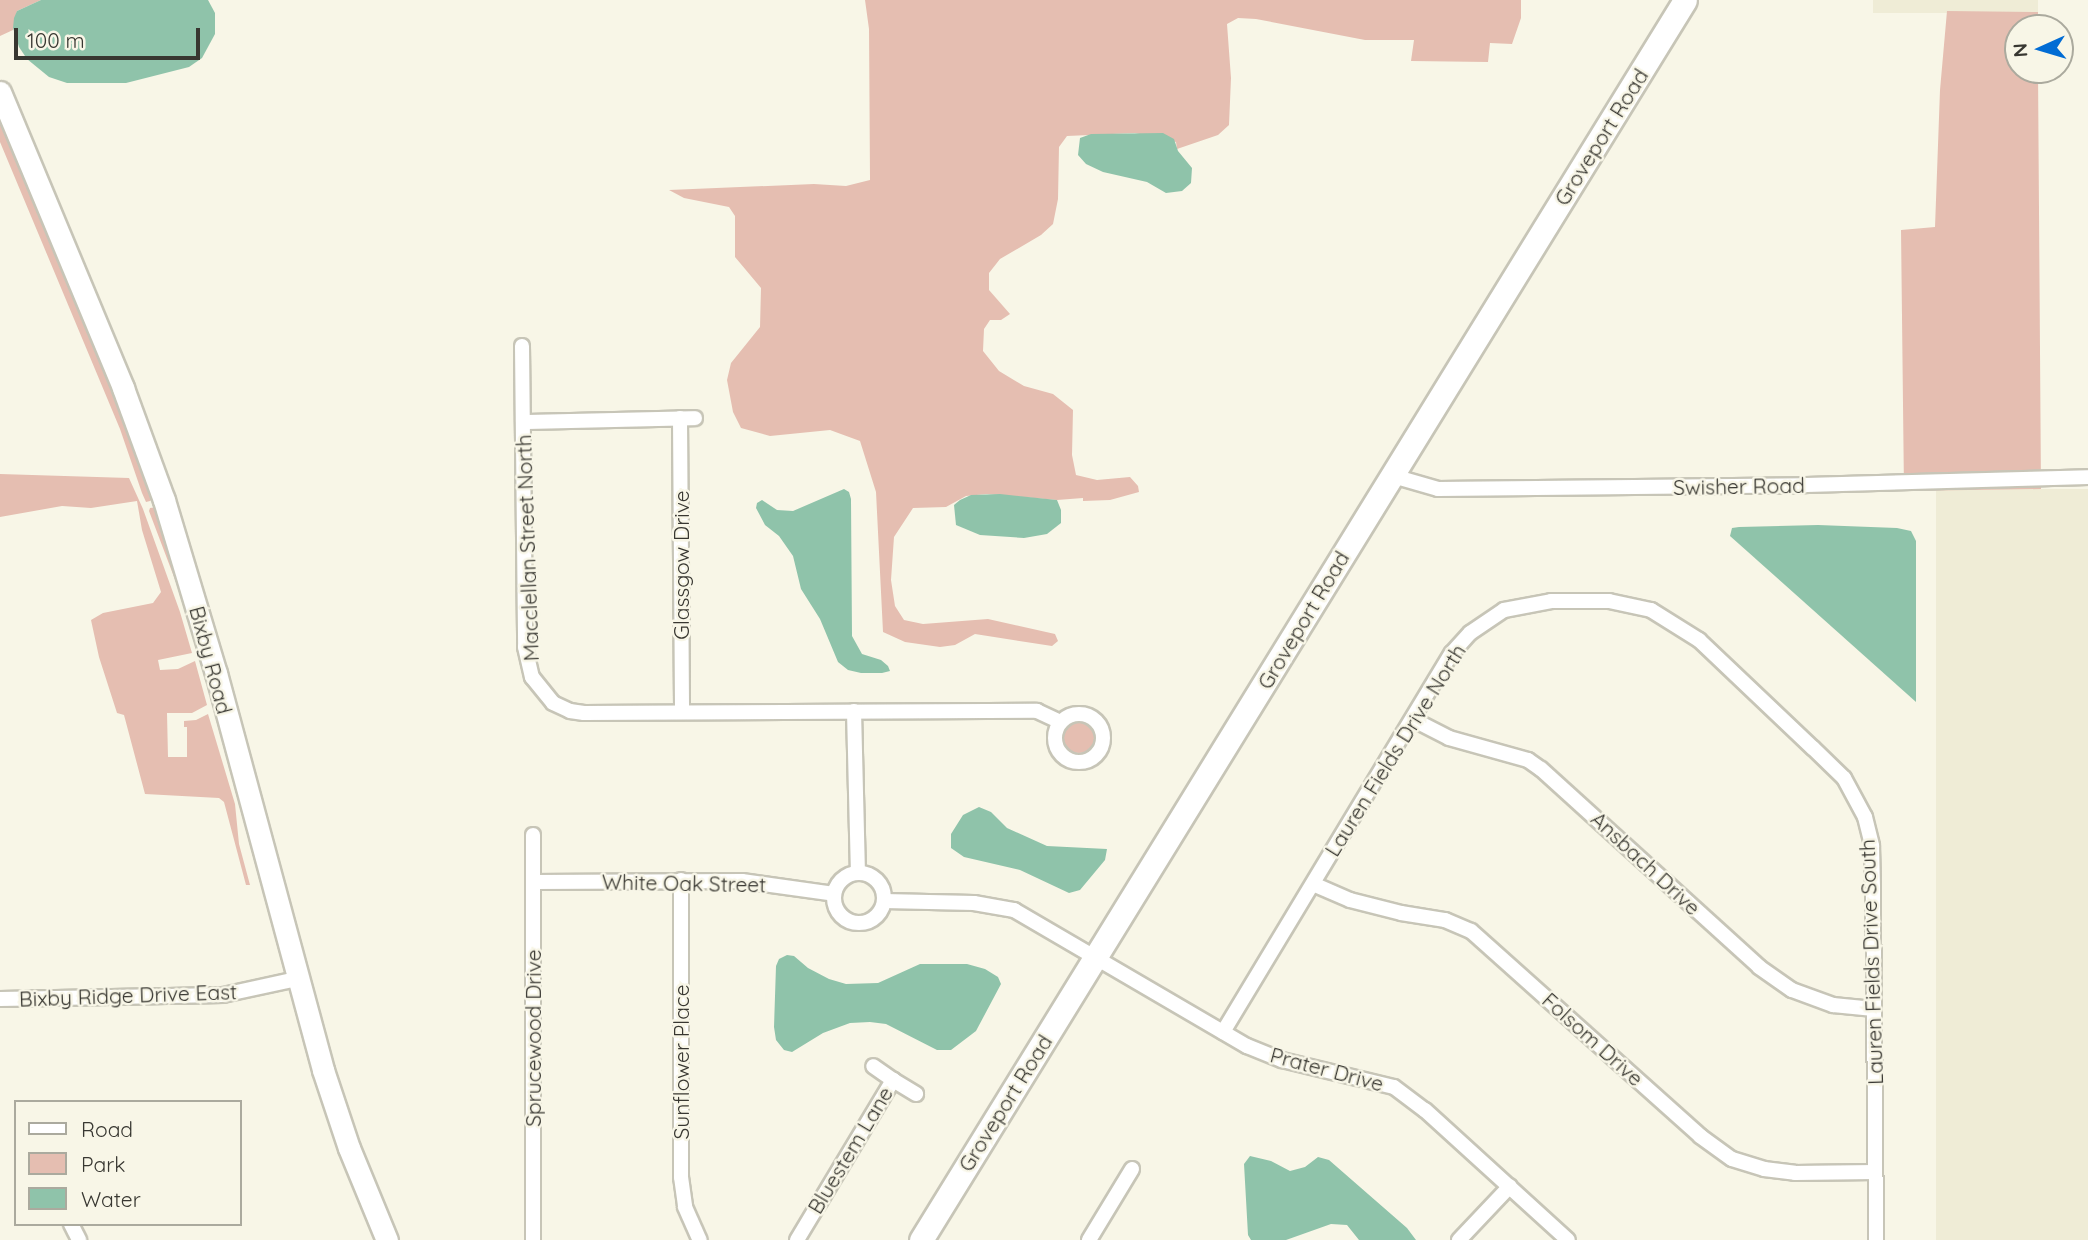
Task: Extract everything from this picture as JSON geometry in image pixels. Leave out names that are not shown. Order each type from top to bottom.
[{"type":"main road","name":"Groveport Road","points":[[921,1240],[1685,0]]},
{"type":"street","name":"Bixby Road","points":[[0,92],[119,378],[161,490],[212,661],[297,979],[340,1124],[387,1240]]},
{"type":"street","name":"Macclellan Street North","points":[[522,346],[525,647],[532,677],[545,696],[570,711],[682,712]]},
{"type":"street","name":"Glassgow Drive","points":[[523,422],[687,418],[682,712]]},
{"type":"street","name":"Swisher Road","points":[[1393,476],[1438,489],[1817,485],[2088,477]]},
{"type":"street","name":"Lauren Fields Drive North","points":[[1223,1032],[1414,720],[1452,653],[1469,633],[1504,610],[1551,600],[1609,601],[1651,610]]},
{"type":"street","name":"Lauren Fields Drive South","points":[[1651,610],[1699,640],[1813,748],[1844,778],[1865,817],[1872,846],[1876,1240]]},
{"type":"street","points":[[854,711],[858,873]]},
{"type":"street","points":[[682,712],[1037,711],[1061,722]]},
{"type":"street","name":"Ansbach Drive","points":[[1414,720],[1449,738],[1528,760],[1541,769],[1759,967],[1791,990],[1825,1003],[1874,1009]]},
{"type":"street","name":"Sprucewood Drive","points":[[533,835],[533,1240]]},
{"type":"street","points":[[858,873],[866,874],[880,884],[884,901],[882,909],[871,920],[855,923],[848,921],[836,909],[834,894],[842,879],[858,873]]},
{"type":"street","name":"Sunflower Place","points":[[681,880],[681,1177],[685,1207],[700,1240]]},
{"type":"street","name":"White Oak Street","points":[[534,882],[742,881],[834,894]]},
{"type":"street","name":"Folsom Drive","points":[[1313,884],[1350,900],[1401,913],[1445,920],[1471,931],[1700,1136],[1732,1159],[1764,1169],[1795,1173],[1875,1172]]},
{"type":"street","name":"Prater Drive","points":[[884,901],[974,903],[1014,910],[1223,1032],[1282,1060],[1394,1087],[1425,1110],[1569,1240]]},
{"type":"street","name":"Bixby Ridge Drive East","points":[[0,999],[223,995],[297,979]]},
{"type":"street","name":"Bluestem Lane","points":[[797,1240],[893,1080],[873,1066]]},
{"type":"street","points":[[893,1080],[916,1094]]},
{"type":"street","points":[[1089,1240],[1132,1169]]},
{"type":"street","points":[[1459,1240],[1510,1186]]},
{"type":"shaded area","points":[[1873,0],[2038,0],[2038,13],[1873,13]]},
{"type":"shaded area","points":[[1936,489],[2088,489],[2088,1240],[1936,1240]]},
{"type":"green space","points":[[0,0],[41,0],[17,11],[13,30],[0,36]]},
{"type":"green space","points":[[865,0],[1521,0],[1521,18],[1512,44],[1490,43],[1488,62],[1411,61],[1414,40],[1365,40],[1238,18],[1227,24],[1231,78],[1229,125],[1218,135],[1177,149],[1176,142],[1135,133],[1067,136],[1059,147],[1058,199],[1053,224],[1041,235],[1000,259],[989,273],[989,290],[1010,314],[1001,320],[990,320],[984,329],[983,351],[999,371],[1024,386],[1053,394],[1073,410],[1072,455],[1076,475],[1097,480],[1130,477],[1138,486],[1139,492],[1110,500],[1083,501],[1083,498],[1057,500],[987,494],[966,496],[946,507],[913,508],[894,537],[891,580],[895,606],[904,620],[923,624],[988,619],[1055,634],[1058,641],[1052,646],[975,634],[955,645],[940,647],[905,642],[883,632],[876,492],[860,441],[830,430],[770,436],[741,428],[733,412],[727,380],[731,363],[760,327],[761,288],[735,257],[735,216],[729,207],[684,198],[669,190],[814,184],[846,186],[870,180],[869,29]]},
{"type":"green space","points":[[1947,11],[2038,12],[2004,14],[2004,84],[2038,84],[2041,489],[1904,491],[1901,230],[1935,227],[1940,90]]},
{"type":"green space","points":[[0,118],[70,278],[155,497],[150,501],[146,502],[142,493],[120,429],[0,142]]},
{"type":"green space","points":[[0,474],[129,478],[143,509],[192,653],[158,660],[160,670],[178,669],[195,661],[207,705],[192,713],[167,713],[168,757],[187,757],[187,727],[184,727],[184,721],[196,720],[208,714],[235,804],[239,844],[250,885],[246,885],[224,802],[219,798],[145,794],[124,715],[117,713],[99,657],[91,620],[103,613],[153,603],[161,592],[142,530],[137,501],[91,508],[62,506],[0,517]]},
{"type":"green space","points":[[157,507],[200,649],[197,651],[185,606],[149,511],[150,508]]},
{"type":"green space","points":[[1079,721],[1091,725],[1095,737],[1091,749],[1079,753],[1067,749],[1063,737],[1067,725]]},
{"type":"water","points":[[41,0],[208,0],[215,13],[215,34],[202,58],[189,67],[126,83],[67,83],[49,77],[27,59],[19,47],[13,28],[17,11]]},
{"type":"water","points":[[1163,133],[1174,139],[1178,151],[1192,168],[1191,183],[1182,191],[1166,193],[1147,182],[1103,172],[1086,164],[1078,155],[1080,138],[1091,134]]},
{"type":"water","points":[[844,489],[849,492],[851,499],[852,636],[862,654],[881,660],[888,666],[890,671],[882,673],[848,670],[838,662],[820,619],[801,589],[793,556],[779,536],[765,525],[756,508],[757,503],[762,500],[777,510],[793,511]]},
{"type":"water","points":[[1000,494],[1057,500],[1061,510],[1061,523],[1047,534],[1024,538],[980,535],[956,525],[954,505],[960,500],[971,495]]},
{"type":"water","points":[[1818,525],[1911,531],[1916,541],[1916,702],[1730,536],[1732,528],[1739,527]]},
{"type":"water","points":[[979,807],[991,812],[1007,828],[1047,846],[1107,849],[1105,860],[1080,890],[1069,893],[1020,870],[964,857],[951,848],[951,834],[963,815]]},
{"type":"water","points":[[787,955],[794,956],[808,968],[829,979],[846,984],[878,983],[920,964],[967,964],[985,969],[998,977],[1001,984],[976,1031],[951,1050],[937,1050],[886,1024],[870,1022],[850,1023],[823,1033],[792,1052],[784,1050],[776,1040],[774,1027],[776,966],[779,959]]},
{"type":"water","points":[[1250,1156],[1271,1161],[1290,1171],[1305,1167],[1318,1157],[1329,1160],[1407,1228],[1416,1240],[1359,1240],[1347,1225],[1331,1224],[1286,1240],[1251,1240],[1248,1235],[1244,1164]]}]
